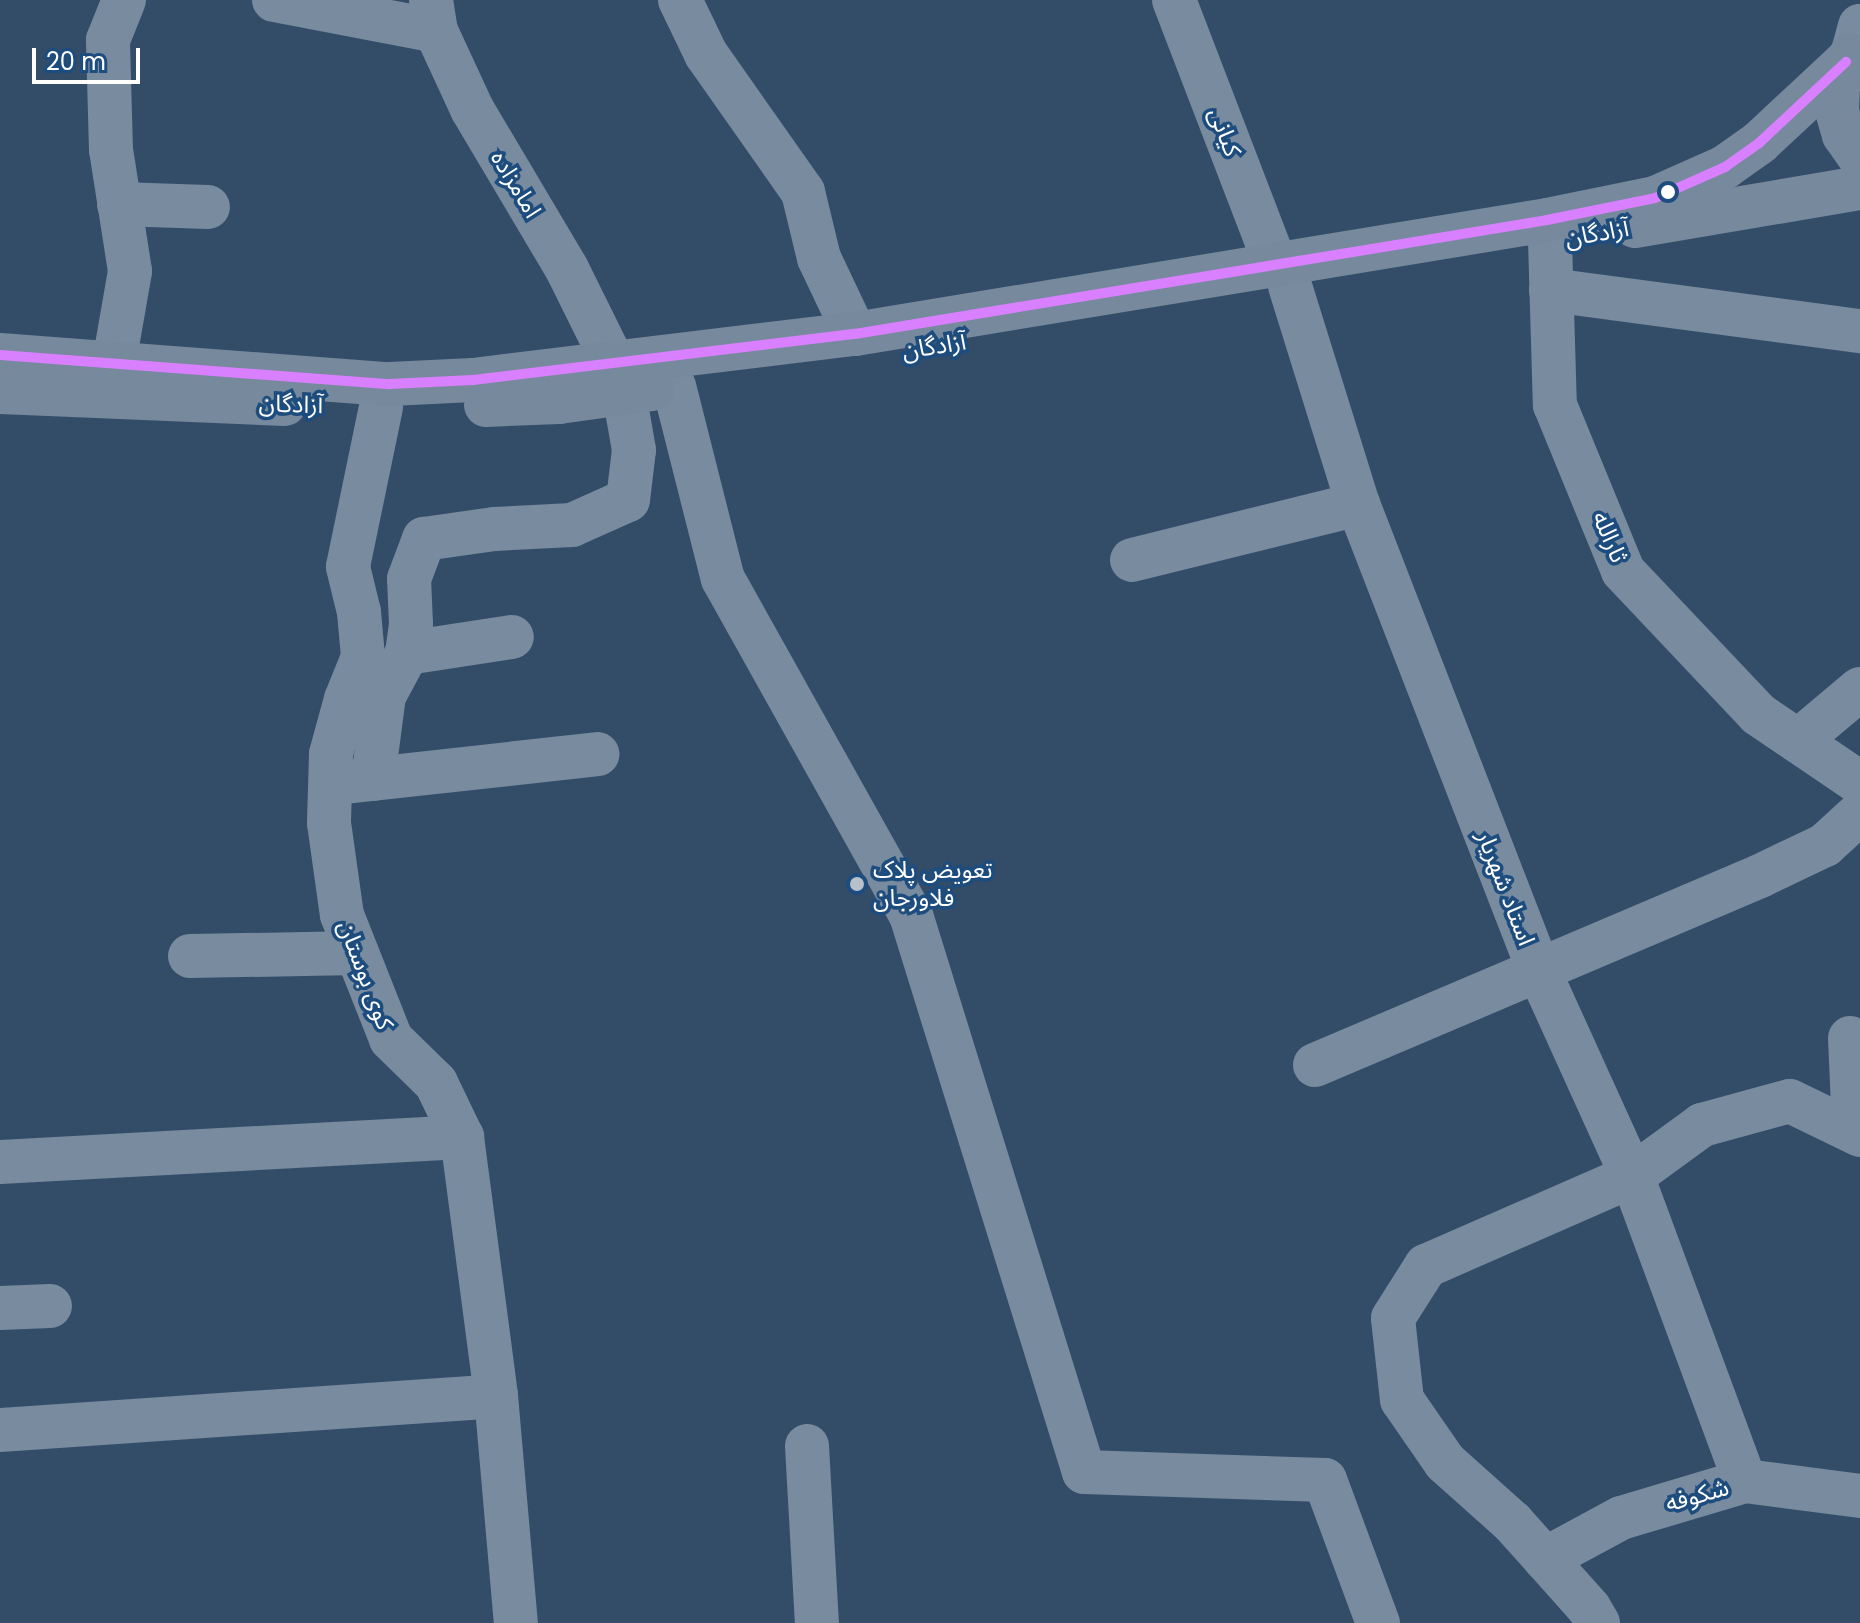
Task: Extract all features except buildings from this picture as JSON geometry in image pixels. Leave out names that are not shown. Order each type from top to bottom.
[{"type":"main road","name":"آزادگان","points":[[0,355],[390,384],[619,378],[674,386],[1282,275],[1655,198],[1725,167],[1759,143],[1855,46]]},
{"type":"main road","points":[[1855,46],[1838,86],[1837,111],[1844,135],[1860,158]]},
{"type":"main road","name":"آزادگان","points":[[0,392],[381,407],[559,402],[619,378],[855,334],[1550,241],[1860,188]]},
{"type":"street","points":[[114,363],[130,271],[111,150],[108,40],[124,0]]},
{"type":"street","points":[[274,0],[434,15]]},
{"type":"street","points":[[680,0],[706,54],[803,192],[819,258],[855,334]]},
{"type":"street","name":"کیانی","points":[[1174,0],[1282,275]]},
{"type":"street","name":"امامزاده","points":[[407,653],[411,624],[409,579],[424,539],[494,529],[572,525],[628,500],[634,450],[619,378],[567,269],[472,109],[434,15]]},
{"type":"street","points":[[119,204],[208,207]]},
{"type":"street","name":"ثارالله","points":[[1550,241],[1555,405],[1623,571],[1758,714],[1860,783]]},
{"type":"street","name":"استاد شهریار","points":[[1282,275],[1358,504],[1539,971],[1632,1176],[1745,1481]]},
{"type":"street","points":[[1551,290],[1860,331]]},
{"type":"street","points":[[674,386],[723,579],[911,915],[1084,1472],[1325,1480],[1378,1623]]},
{"type":"street","name":"کوی بوستان","points":[[381,407],[348,567],[359,612],[363,657],[346,699],[331,754],[329,823],[342,915],[391,1039],[436,1083],[462,1137],[496,1396],[516,1623]]},
{"type":"street","points":[[1132,560],[1358,504]]},
{"type":"street","points":[[373,779],[384,696],[407,653],[512,637]]},
{"type":"street","points":[[1798,741],[1860,689]]},
{"type":"street","points":[[330,784],[597,754]]},
{"type":"street","points":[[1315,1065],[1539,971],[1825,845],[1860,813]]},
{"type":"street","points":[[190,956],[357,953]]},
{"type":"street","points":[[1598,1623],[1589,1608],[1512,1522],[1445,1462],[1402,1400],[1393,1318],[1426,1266],[1632,1176],[1702,1125],[1790,1101],[1857,1133],[1850,1038]]},
{"type":"street","points":[[0,1162],[462,1137]]},
{"type":"street","points":[[0,1308],[50,1306]]},
{"type":"street","points":[[0,1430],[496,1396]]},
{"type":"street","points":[[807,1446],[817,1623]]},
{"type":"street","name":"شکوفه","points":[[1545,1559],[1621,1518],[1745,1481],[1860,1496]]},
{"type":"transit line","points":[[0,355],[390,384],[473,380],[855,334],[1547,220],[1655,198],[1725,167],[1759,143],[1846,62]]},
{"type":"place","name":"تعویض پلاک فلاورجان","points":[[857,884]]}]
